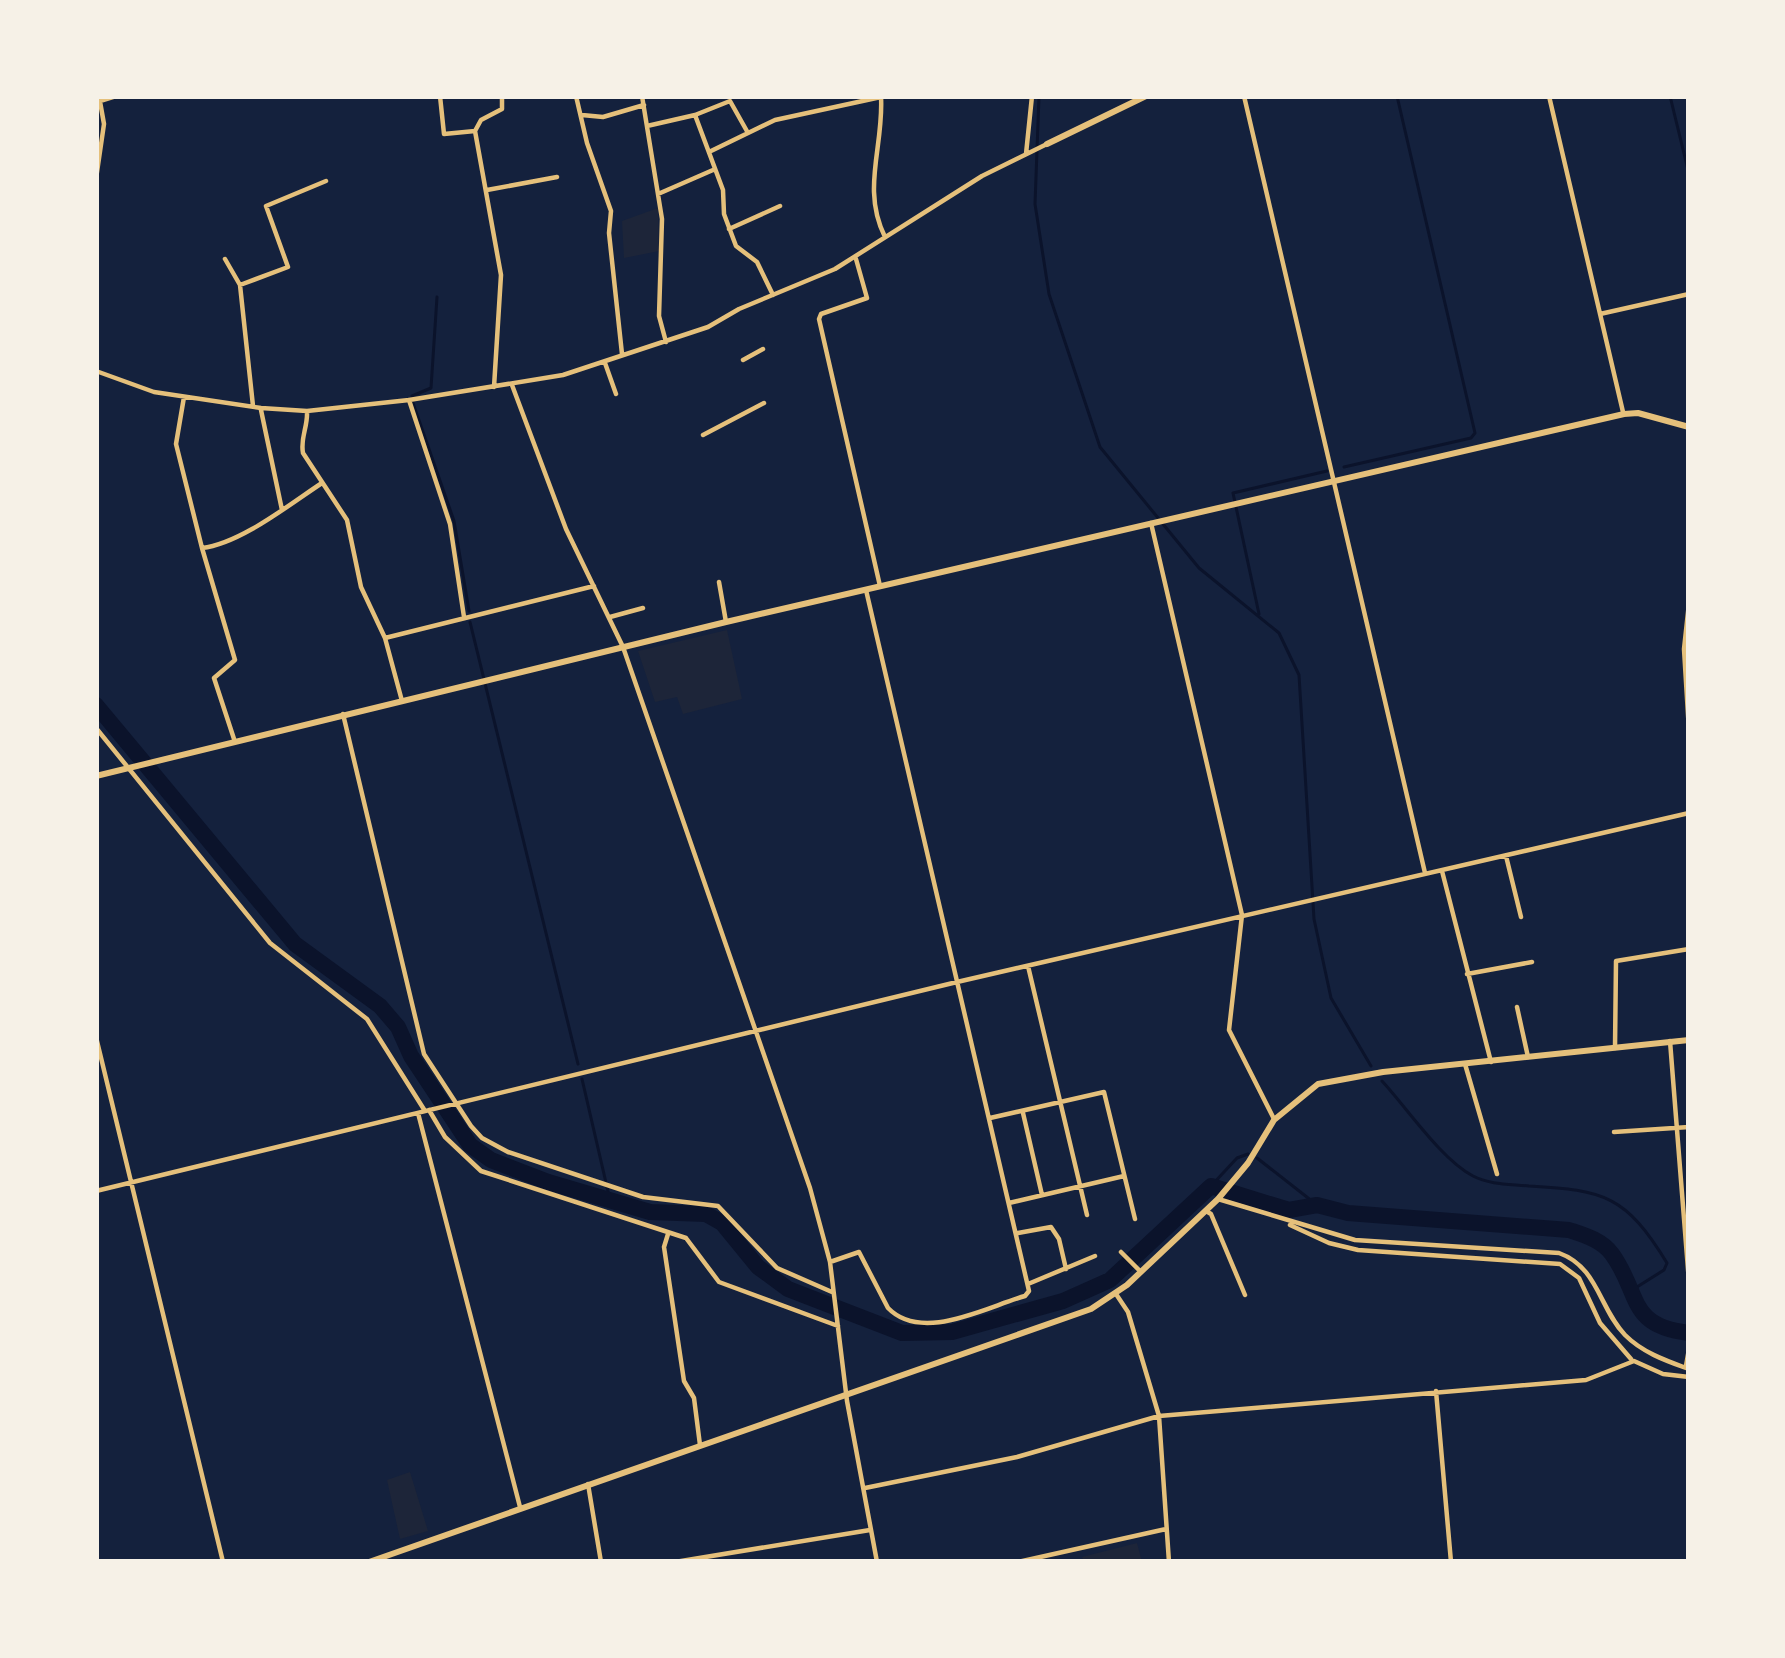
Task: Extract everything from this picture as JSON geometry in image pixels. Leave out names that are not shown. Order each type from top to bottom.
[{"type":"street","points":[[96,179],[103,141],[100,99],[116,96]]},
{"type":"street","points":[[440,96],[444,134],[475,131]]},
{"type":"street","points":[[494,387],[501,274],[475,131],[481,120],[502,109],[502,96]]},
{"type":"street","points":[[576,96],[611,211],[609,233],[622,356]]},
{"type":"street","points":[[642,96],[662,220],[659,316],[666,342]]},
{"type":"street","points":[[709,152],[775,120],[881,96],[883,117],[871,188],[885,237]]},
{"type":"street","points":[[1027,153],[1032,96]]},
{"type":"street","points":[[96,371],[184,398],[307,411],[512,385],[605,363],[666,342],[856,259],[982,176],[1146,96]]},
{"type":"street","points":[[1244,96],[1425,874]]},
{"type":"street","points":[[1549,96],[1624,414]]},
{"type":"street","points":[[647,126],[695,116],[730,101],[748,133]]},
{"type":"street","points":[[582,115],[603,117],[644,105]]},
{"type":"street","points":[[695,116],[723,190],[729,230],[739,250],[758,262],[773,296]]},
{"type":"street","points":[[658,194],[714,170]]},
{"type":"street","points":[[487,190],[557,178]]},
{"type":"street","points":[[240,285],[288,267],[266,206],[326,181]]},
{"type":"street","points":[[729,230],[781,206]]},
{"type":"street","points":[[225,259],[240,285],[257,407],[282,510]]},
{"type":"street","points":[[856,259],[867,298],[821,314],[819,319],[880,586]]},
{"type":"street","points":[[1600,314],[1689,294]]},
{"type":"street","points":[[742,360],[764,350]]},
{"type":"street","points":[[605,363],[616,394]]},
{"type":"street","points":[[512,385],[566,529],[623,646],[809,1188],[830,1262],[877,1562]]},
{"type":"street","points":[[184,398],[176,444],[235,660],[214,678],[235,742]]},
{"type":"street","points":[[409,400],[450,524],[464,617]]},
{"type":"street","points":[[703,436],[764,404]]},
{"type":"street","points":[[307,411],[309,425],[301,443],[308,463],[346,520],[361,587],[385,638],[402,701]]},
{"type":"street","points":[[96,776],[623,646],[1624,414],[1638,413],[1689,427]]},
{"type":"street","points":[[202,548],[221,545],[322,483]]},
{"type":"street","points":[[1152,523],[1243,915],[1229,1030],[1274,1120]]},
{"type":"street","points":[[719,582],[726,622]]},
{"type":"street","points":[[385,638],[594,586]]},
{"type":"street","points":[[830,1262],[859,1252],[888,1308],[922,1325],[1024,1296],[1028,1284],[866,590]]},
{"type":"street","points":[[1689,603],[1684,649],[1689,731]]},
{"type":"street","points":[[610,617],[643,608]]},
{"type":"street","points":[[343,714],[424,1054],[471,1126],[496,1147],[614,1188],[656,1200],[718,1206],[778,1268],[833,1295]]},
{"type":"street","points":[[96,728],[284,958],[367,1019],[445,1137],[481,1171],[692,1241],[719,1282],[838,1323]]},
{"type":"street","points":[[96,1191],[754,1030],[1689,813]]},
{"type":"street","points":[[1506,856],[1521,917]]},
{"type":"street","points":[[1442,871],[1490,1061]]},
{"type":"street","points":[[1616,1048],[1616,961],[1689,949]]},
{"type":"street","points":[[1467,974],[1532,962]]},
{"type":"street","points":[[1028,966],[1087,1215]]},
{"type":"street","points":[[1517,1007],[1528,1057]]},
{"type":"street","points":[[96,1037],[223,1562]]},
{"type":"street","points":[[369,1562],[1091,1309],[1116,1294],[1219,1198],[1274,1120],[1318,1084],[1365,1074],[1689,1040]]},
{"type":"street","points":[[1670,1041],[1689,1282]]},
{"type":"street","points":[[1465,1064],[1497,1174]]},
{"type":"street","points":[[990,1118],[1104,1092],[1135,1220]]},
{"type":"street","points":[[1022,1110],[1042,1195]]},
{"type":"street","points":[[426,1111],[520,1507]]},
{"type":"street","points":[[1614,1132],[1689,1126]]},
{"type":"street","points":[[1010,1203],[1124,1176]]},
{"type":"street","points":[[1219,1198],[1355,1240],[1559,1253],[1583,1265],[1628,1338],[1653,1356],[1686,1368]]},
{"type":"street","points":[[1205,1211],[1211,1214],[1245,1295]]},
{"type":"street","points":[[1286,1222],[1302,1233],[1358,1250],[1560,1264],[1579,1278],[1600,1323],[1634,1361],[1686,1377],[1689,1353]]},
{"type":"street","points":[[1016,1234],[1051,1227],[1066,1269]]},
{"type":"street","points":[[668,1234],[664,1247],[684,1381],[694,1398],[700,1444]]},
{"type":"street","points":[[1121,1252],[1138,1269]]},
{"type":"street","points":[[1028,1284],[1095,1256]]},
{"type":"street","points":[[1116,1294],[1129,1312],[1159,1416],[1168,1562]]},
{"type":"street","points":[[864,1488],[1017,1456],[1159,1416],[1586,1380],[1634,1361]]},
{"type":"street","points":[[1436,1391],[1451,1562]]},
{"type":"street","points":[[588,1484],[602,1562]]},
{"type":"street","points":[[1018,1562],[1166,1528]]},
{"type":"street","points":[[675,1562],[870,1530]]},
{"type":"shaded area","points":[[658,208],[659,251],[624,258],[622,221]]},
{"type":"shaded area","points":[[727,630],[742,699],[683,714],[677,697],[655,702],[638,651]]},
{"type":"shaded area","points":[[410,1472],[428,1531],[400,1539],[387,1480]]},
{"type":"shaded area","points":[[1137,1543],[1142,1562],[1084,1562],[1082,1557]]},
{"type":"waterway","points":[[1039,96],[1035,204],[1049,294],[1100,447],[1199,568],[1279,633],[1299,675],[1314,919],[1331,998],[1371,1066]]},
{"type":"waterway","points":[[1344,467],[1471,438],[1475,433],[1397,96]]},
{"type":"waterway","points":[[1670,96],[1689,174]]},
{"type":"waterway","points":[[412,396],[431,388],[437,297]]},
{"type":"waterway","points":[[413,403],[454,521],[469,611]]},
{"type":"waterway","points":[[1259,614],[1233,493],[1327,471]]},
{"type":"waterway","points":[[470,622],[578,1064]]},
{"type":"waterway","points":[[96,705],[295,944],[380,1006],[398,1027],[411,1056],[470,1145],[491,1160],[548,1182],[650,1212],[706,1214],[722,1223],[758,1267],[788,1289],[902,1333],[952,1332],[1063,1301],[1110,1280],[1211,1186],[1289,1210],[1317,1205],[1348,1213],[1569,1230],[1608,1249],[1645,1315],[1669,1329],[1689,1333]]},
{"type":"waterway","points":[[582,1079],[610,1200]]},
{"type":"waterway","points":[[1382,1081],[1437,1146],[1473,1176],[1501,1184],[1595,1194],[1625,1210],[1667,1263],[1664,1270],[1629,1292]]},
{"type":"waterway","points":[[1211,1186],[1237,1158],[1248,1154]]},
{"type":"waterway","points":[[1257,1158],[1317,1205]]}]
